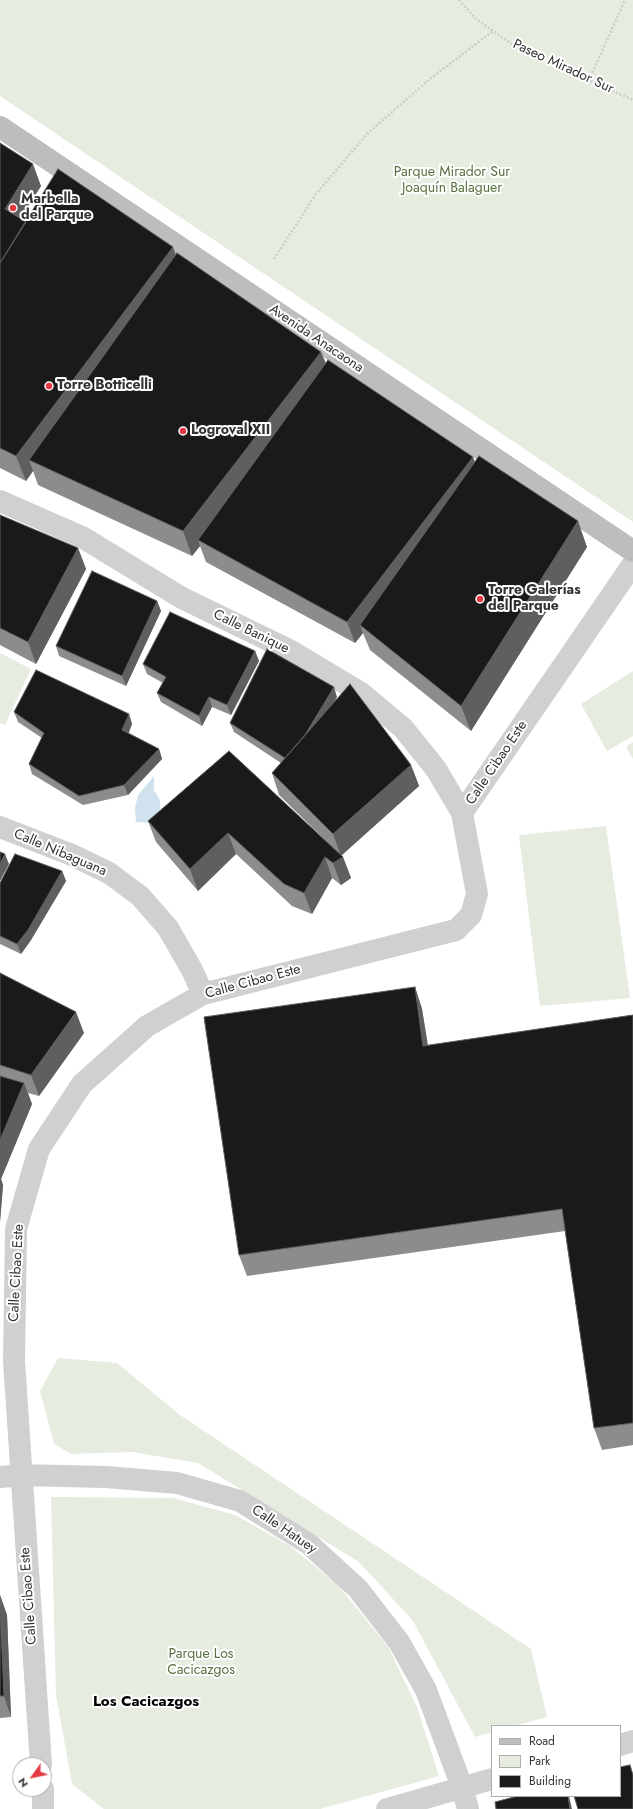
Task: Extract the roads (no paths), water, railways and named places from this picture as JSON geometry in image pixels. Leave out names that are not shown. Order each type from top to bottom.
[{"type":"main road","name":"Avenida Anacaona","points":[[0,127],[633,551]]},
{"type":"street","name":"Calle Banique","points":[[0,501],[82,537],[182,598],[291,651],[361,693],[403,728],[436,769],[462,813]]},
{"type":"street","name":"Calle Cibao Este","points":[[40,1757],[11,1476],[16,1229],[39,1149],[82,1084],[147,1026],[203,994],[456,930],[471,915],[477,894],[462,813],[633,564]]},
{"type":"street","name":"Calle Nibaguana","points":[[0,828],[72,855],[91,864],[109,873],[140,896],[168,928],[192,970],[203,994]]},
{"type":"street","name":"Calle Hatuey","points":[[11,1476],[106,1477],[177,1483],[240,1501],[310,1544],[358,1589],[399,1642],[426,1690],[462,1787],[468,1809]]},
{"type":"street","points":[[621,1745],[633,1741]]},
{"type":"street","points":[[387,1809],[491,1779]]},
{"type":"water","points":[[154,776],[154,790],[160,800],[160,812],[150,823],[136,822],[135,808],[138,795]]},
{"type":"place","name":"Marbella del Parque","points":[[13,208]]},
{"type":"place","name":"Torre Botticelli","points":[[49,386]]},
{"type":"place","name":"Logroval XII","points":[[183,431]]},
{"type":"place","name":"Torre Galerías del Parque","points":[[480,599]]},
{"type":"district","name":"Los Cacicazgos","points":[[146,1702]]},
{"type":"park label","name":"Parque Mirador Sur Joaquín Balaguer","points":[[452,182]]},
{"type":"park label","name":"Parque Los Cacicazgos","points":[[201,1664]]}]
